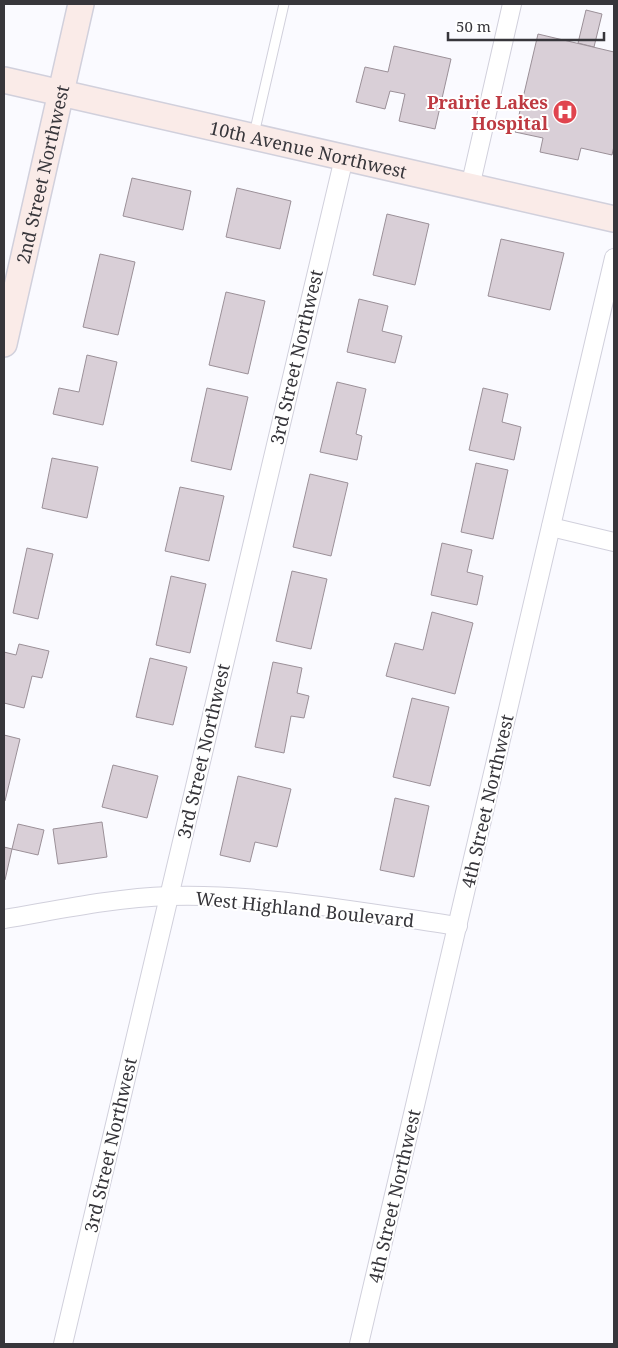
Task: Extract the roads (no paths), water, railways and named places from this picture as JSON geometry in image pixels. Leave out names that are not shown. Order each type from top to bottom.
[{"type":"street","name":"2nd Street Northwest","points":[[4,344],[81,4]]},
{"type":"street","points":[[470,187],[512,4]]},
{"type":"street","name":"10th Avenue Northwest","points":[[4,80],[614,219]]},
{"type":"street","name":"3rd Street Northwest","points":[[62,1344],[344,158]]},
{"type":"street","name":"4th Street Northwest","points":[[360,1344],[614,258]]},
{"type":"street","points":[[552,527],[614,542]]},
{"type":"street","name":"West Highland Boulevard","points":[[4,919],[125,900],[168,896],[244,899],[458,926]]},
{"type":"lane","points":[[253,137],[284,4]]},
{"type":"place","name":"Prairie Lakes Hospital","points":[[565,112]]}]
